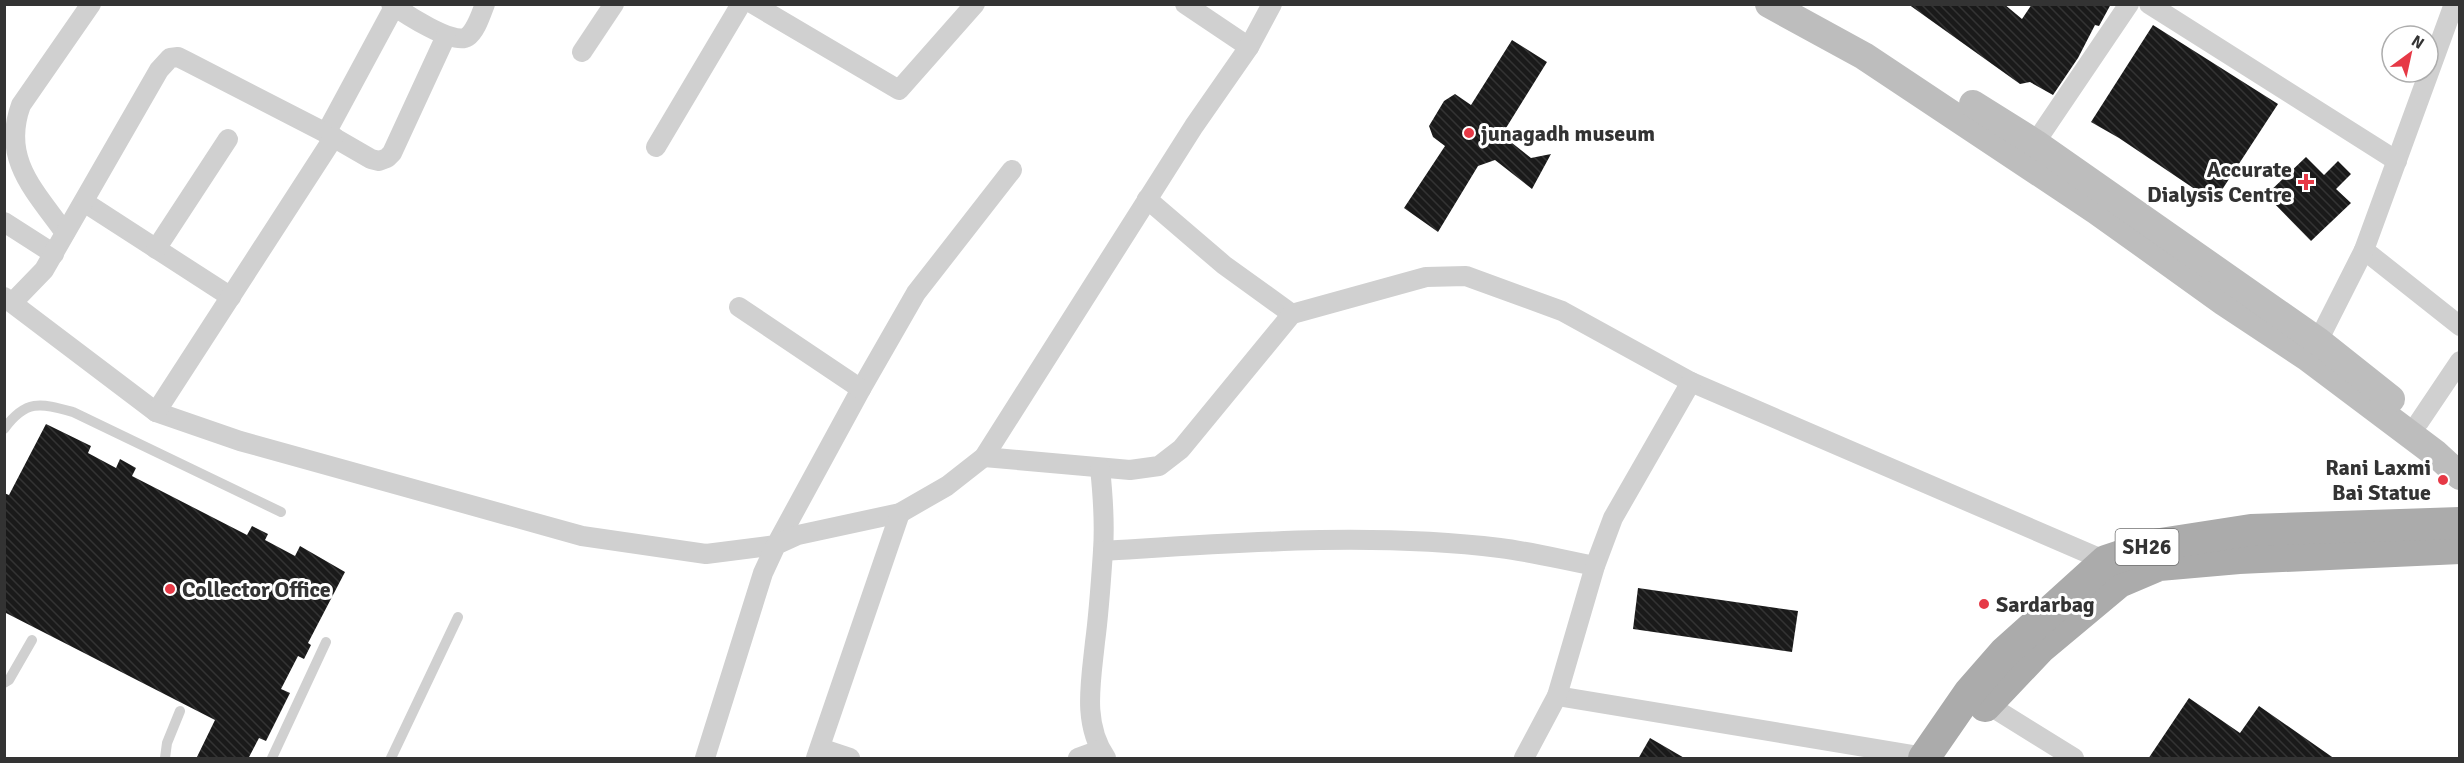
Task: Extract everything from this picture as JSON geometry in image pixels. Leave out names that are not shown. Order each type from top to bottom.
[{"type":"main road","points":[[1769,4],[1864,56],[2097,211],[2224,302],[2307,357],[2436,454],[2460,476]]},
{"type":"main road","points":[[1810,4],[2035,144],[2318,341],[2356,369],[2460,456]]},
{"type":"main road","name":"SH26","points":[[1932,758],[1978,698],[2004,653],[2116,570],[2154,545],[2251,530],[2460,523]]},
{"type":"main road","name":"SH26","points":[[2116,570],[2239,558],[2460,548]]},
{"type":"street","points":[[65,233],[23,173],[15,148],[15,123],[21,105],[91,4]]},
{"type":"street","points":[[156,412],[231,297],[330,135],[393,6],[446,36],[458,40],[466,38],[472,32],[485,4]]},
{"type":"street","points":[[582,52],[614,4]]},
{"type":"street","points":[[656,147],[741,4]]},
{"type":"street","points":[[753,4],[899,90],[970,6]]},
{"type":"street","points":[[1185,4],[1249,47]]},
{"type":"street","points":[[446,36],[392,153],[379,161],[371,159],[330,135],[178,57],[170,58],[159,70],[44,270],[9,300],[156,412],[240,441],[582,536],[706,554],[776,545],[798,535],[900,513],[947,486],[984,457],[1194,126],[1249,47],[1272,4]]},
{"type":"street","points":[[2035,144],[2129,4]]},
{"type":"street","points":[[2149,4],[2397,161]]},
{"type":"street","points":[[2318,341],[2364,250],[2454,4]]},
{"type":"street","points":[[156,249],[228,139]]},
{"type":"street","points":[[705,759],[763,573],[776,545],[916,294],[1012,170]]},
{"type":"street","points":[[1147,199],[1224,265],[1292,314]]},
{"type":"street","points":[[84,202],[231,297]]},
{"type":"street","points":[[4,222],[54,254]]},
{"type":"street","points":[[2364,250],[2460,326]]},
{"type":"street","points":[[984,457],[1131,471],[1159,466],[1181,449],[1292,314],[1364,296],[1426,277],[1466,276],[1562,312],[1691,382],[2116,570]]},
{"type":"street","points":[[739,307],[861,389]]},
{"type":"street","points":[[2419,422],[2460,361]]},
{"type":"street","points":[[1524,759],[1557,696],[1595,566],[1613,518],[1691,382]]},
{"type":"street","points":[[1078,759],[1103,754],[1091,722],[1089,691],[1105,512],[1100,468]]},
{"type":"street","points":[[850,759],[818,753],[900,513]]},
{"type":"street","points":[[1103,551],[1260,542],[1383,541],[1501,548],[1595,566]]},
{"type":"street","points":[[1557,696],[1932,758]]},
{"type":"street","points":[[1978,698],[2074,759]]},
{"type":"lane","points":[[4,429],[17,412],[29,407],[47,405],[73,412],[281,512]]},
{"type":"lane","points":[[391,759],[458,617]]},
{"type":"lane","points":[[4,683],[9,680],[32,640]]},
{"type":"lane","points":[[272,759],[326,642]]},
{"type":"lane","points":[[165,759],[167,743],[180,711]]},
{"type":"building","points":[[1908,4],[2004,4],[2022,19],[2032,4],[2111,4],[2099,26],[2095,25],[2078,58],[2053,95],[2030,82],[2020,84]]},
{"type":"building","points":[[2153,25],[2278,104],[2214,202],[2119,138],[2091,122]]},
{"type":"building","name":"junagadh museum","points":[[1512,40],[1547,62],[1506,128],[1507,139],[1531,158],[1551,154],[1532,189],[1495,160],[1478,166],[1438,232],[1404,208],[1445,146],[1433,137],[1429,126],[1444,101],[1455,94],[1471,105]]},
{"type":"building","points":[[2306,157],[2324,175],[2338,161],[2351,174],[2336,189],[2351,203],[2311,241],[2266,195]]},
{"type":"building","name":"Collector Office","points":[[46,424],[91,446],[88,453],[116,468],[120,459],[136,468],[132,476],[247,535],[252,526],[268,534],[265,540],[295,556],[300,546],[345,572],[308,643],[311,645],[304,659],[298,656],[281,689],[290,693],[266,741],[259,738],[248,759],[196,759],[215,720],[4,612],[4,493],[9,495]]},
{"type":"building","points":[[1638,588],[1798,611],[1792,652],[1633,629]]},
{"type":"building","points":[[2189,698],[2240,733],[2259,706],[2335,759],[2148,759]]},
{"type":"building","points":[[1650,738],[1686,759],[1638,759]]},
{"type":"place","name":"junagadh museum","points":[[1469,133]]},
{"type":"place","name":"Accurate Dialysis Centre","points":[[2306,182]]},
{"type":"place","name":"Rani Laxmi Bai Statue","points":[[2443,480]]},
{"type":"place","name":"Collector Office","points":[[170,589]]},
{"type":"place","name":"Sardarbag","points":[[1984,604]]}]
